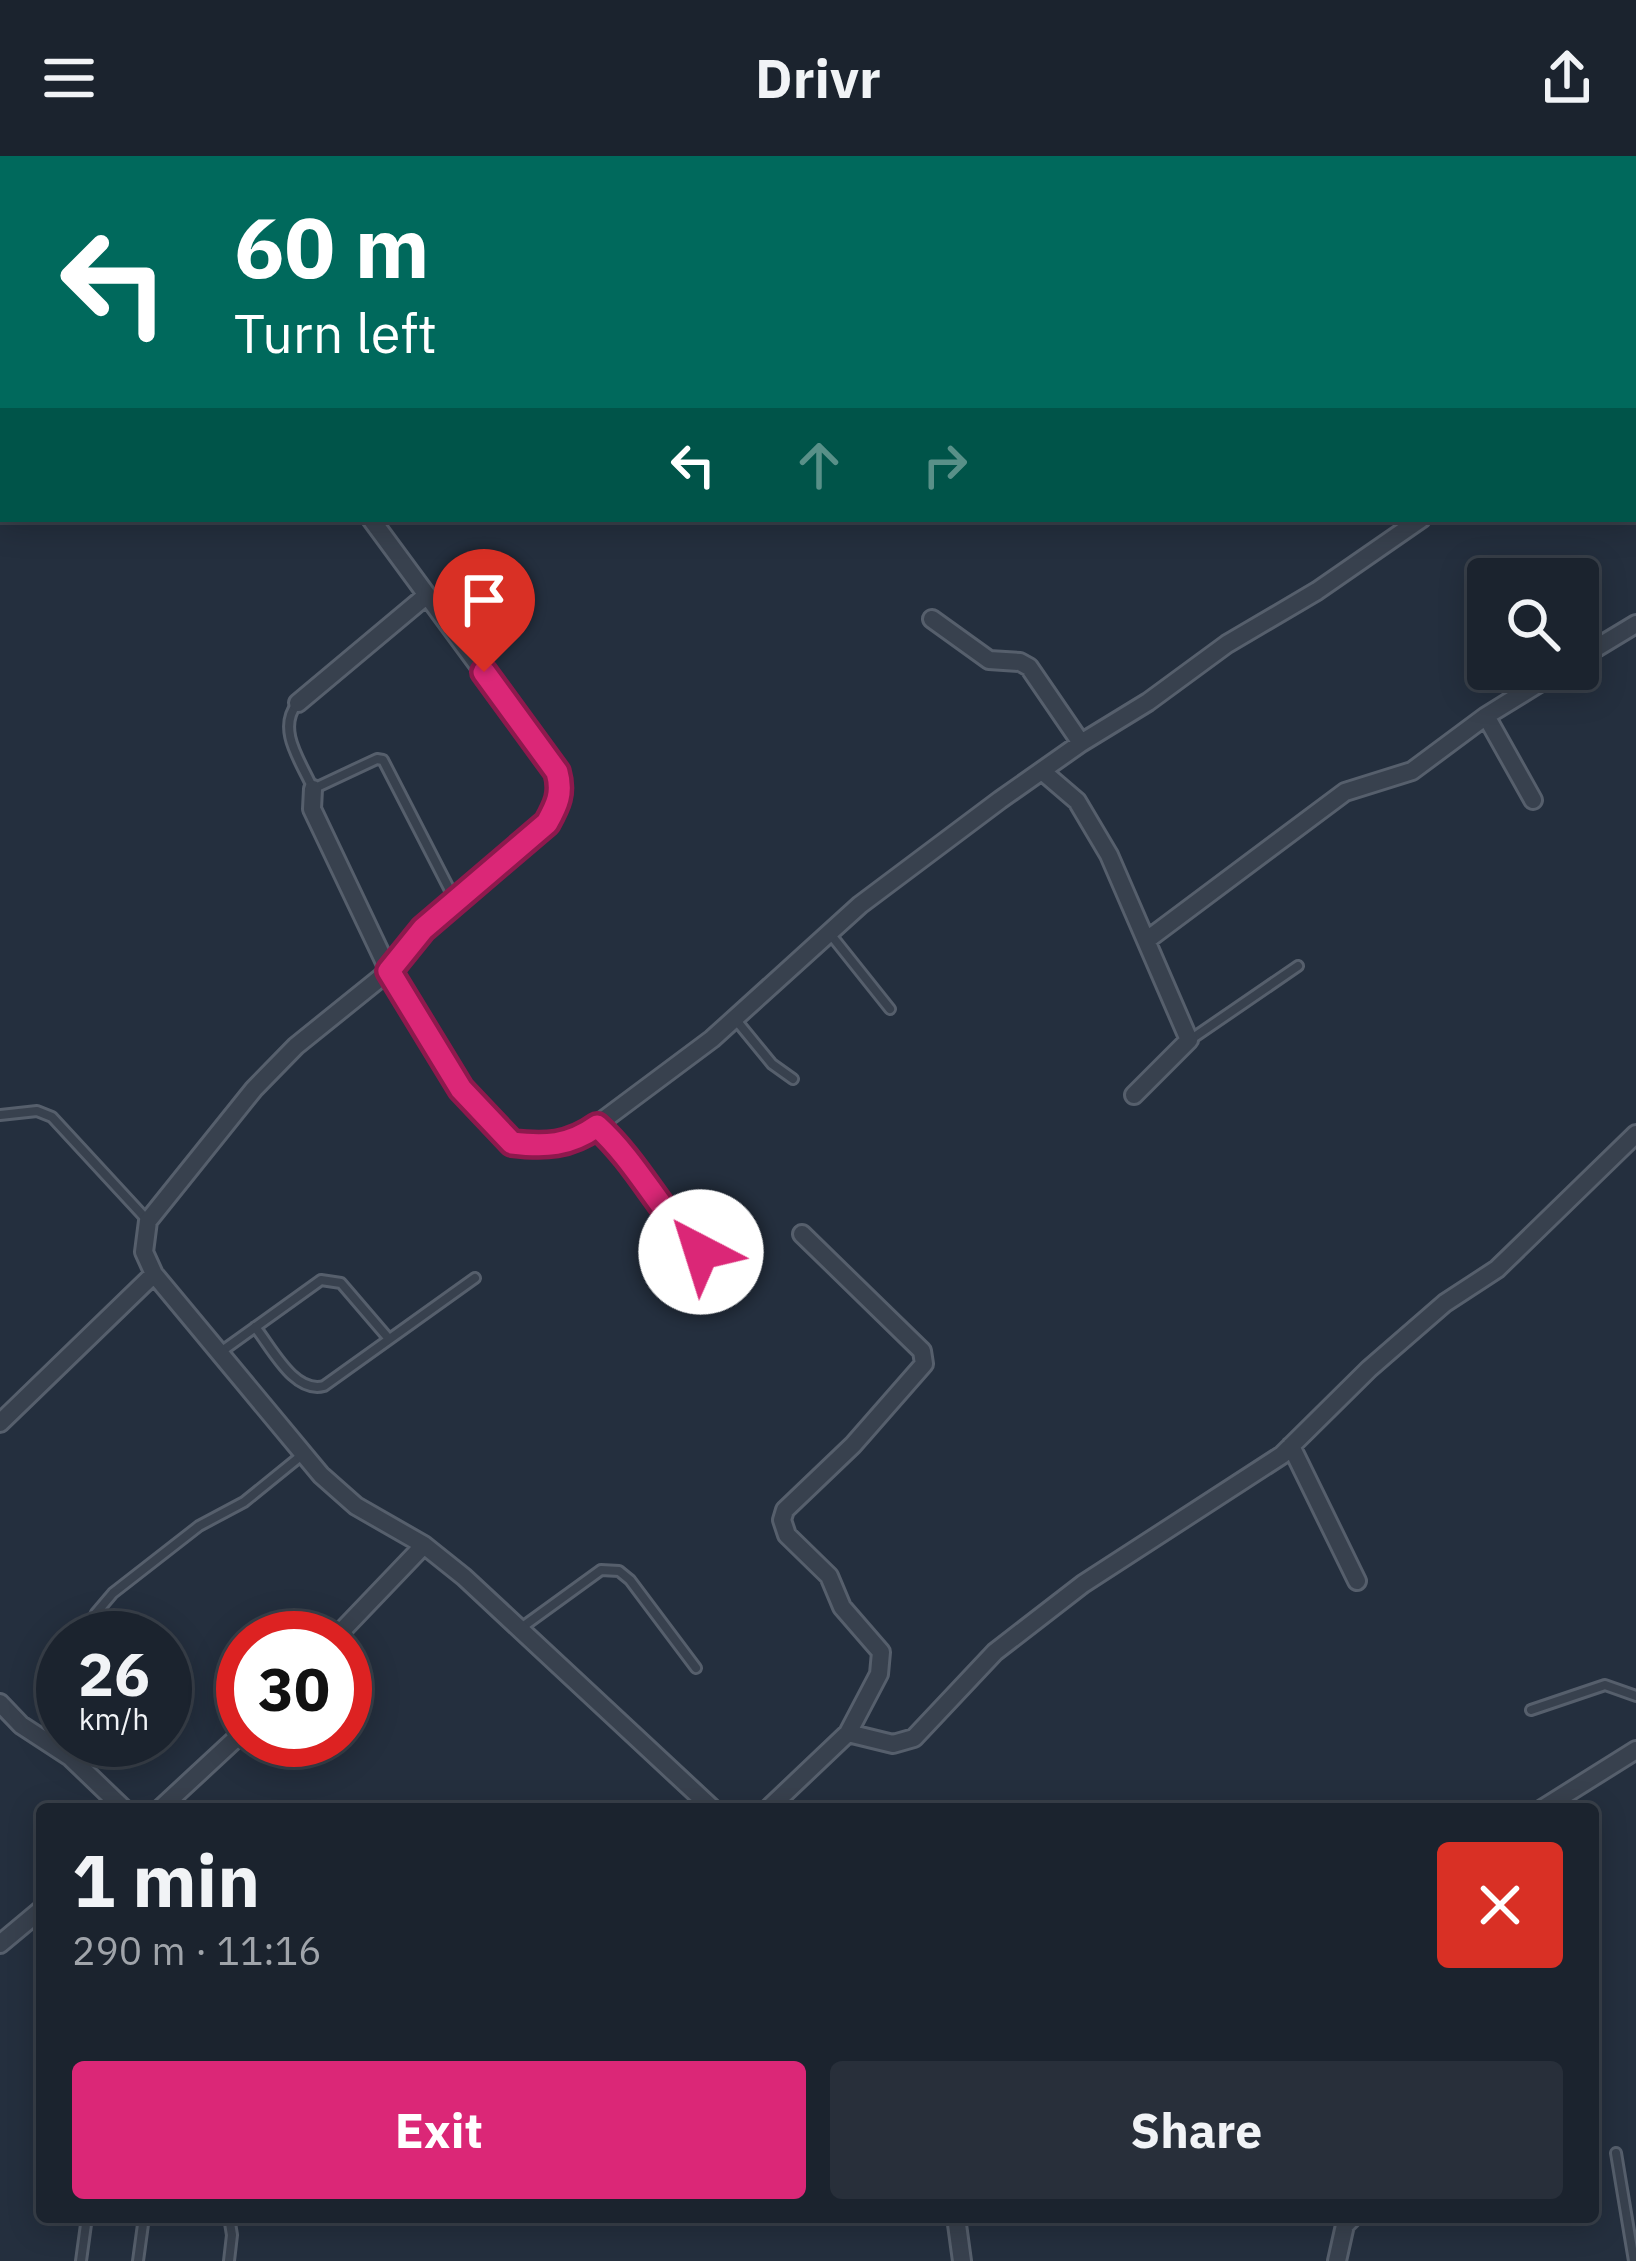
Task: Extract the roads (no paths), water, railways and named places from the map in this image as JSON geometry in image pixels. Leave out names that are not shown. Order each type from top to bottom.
[{"type":"street","points":[[373,522],[557,772],[562,788],[547,823],[455,899],[389,971],[296,1046],[254,1088],[148,1221],[144,1252],[154,1274],[303,1454],[356,1506],[424,1545],[707,1803]]},
{"type":"street","points":[[314,789],[312,808],[389,971],[461,1089],[512,1143],[546,1147],[578,1139],[597,1126],[735,1019],[860,905],[1081,742],[1148,703],[1227,644],[1317,591],[1417,522]]},
{"type":"street","points":[[298,703],[427,596]]},
{"type":"street","points":[[932,619],[989,660],[1029,667],[1081,742]]},
{"type":"street","points":[[1599,646],[1636,624]]},
{"type":"street","points":[[1147,940],[1345,792],[1412,771],[1528,690]]},
{"type":"street","points":[[1486,716],[1533,800]]},
{"type":"street","points":[[1042,771],[1077,801],[1109,855],[1189,1040],[1134,1095]]},
{"type":"street","points":[[597,1126],[634,1166],[684,1236],[734,1283]]},
{"type":"street","points":[[848,1733],[893,1744],[914,1738],[994,1652],[1083,1584],[1291,1446],[1445,1303],[1497,1269],[1636,1134]]},
{"type":"street","points":[[774,1803],[848,1733],[879,1674],[880,1652],[842,1607],[829,1576],[787,1534],[782,1520],[785,1510],[854,1445],[924,1364],[922,1351],[802,1234]]},
{"type":"street","points":[[0,1423],[154,1274]]},
{"type":"street","points":[[1291,1446],[1357,1581]]},
{"type":"street","points":[[360,1611],[424,1545]]},
{"type":"street","points":[[0,1703],[21,1725],[70,1756],[118,1803]]},
{"type":"street","points":[[1552,1803],[1636,1750]]},
{"type":"street","points":[[166,1803],[216,1757]]},
{"type":"street","points":[[0,1944],[36,1915]]},
{"type":"street","points":[[957,2223],[962,2261]]},
{"type":"street","points":[[1337,2261],[1347,2223]]},
{"type":"lane","points":[[298,703],[287,731],[314,789],[382,760],[455,899]]},
{"type":"lane","points":[[830,934],[890,1009]]},
{"type":"lane","points":[[1189,1040],[1298,966]]},
{"type":"lane","points":[[735,1019],[772,1064],[794,1079]]},
{"type":"lane","points":[[0,1115],[37,1111],[52,1118],[148,1221]]},
{"type":"lane","points":[[255,1327],[300,1384],[313,1389],[324,1386],[475,1278]]},
{"type":"lane","points":[[221,1352],[321,1280],[341,1283],[388,1340]]},
{"type":"lane","points":[[98,1611],[113,1593],[199,1526],[244,1502],[303,1454]]},
{"type":"lane","points":[[520,1629],[602,1570],[619,1571],[697,1668]]},
{"type":"lane","points":[[1531,1710],[1606,1684],[1636,1696]]},
{"type":"lane","points":[[1616,2153],[1634,2261]]},
{"type":"lane","points":[[81,2261],[86,2223]]},
{"type":"lane","points":[[138,2261],[143,2223]]},
{"type":"lane","points":[[229,2261],[230,2223]]}]
